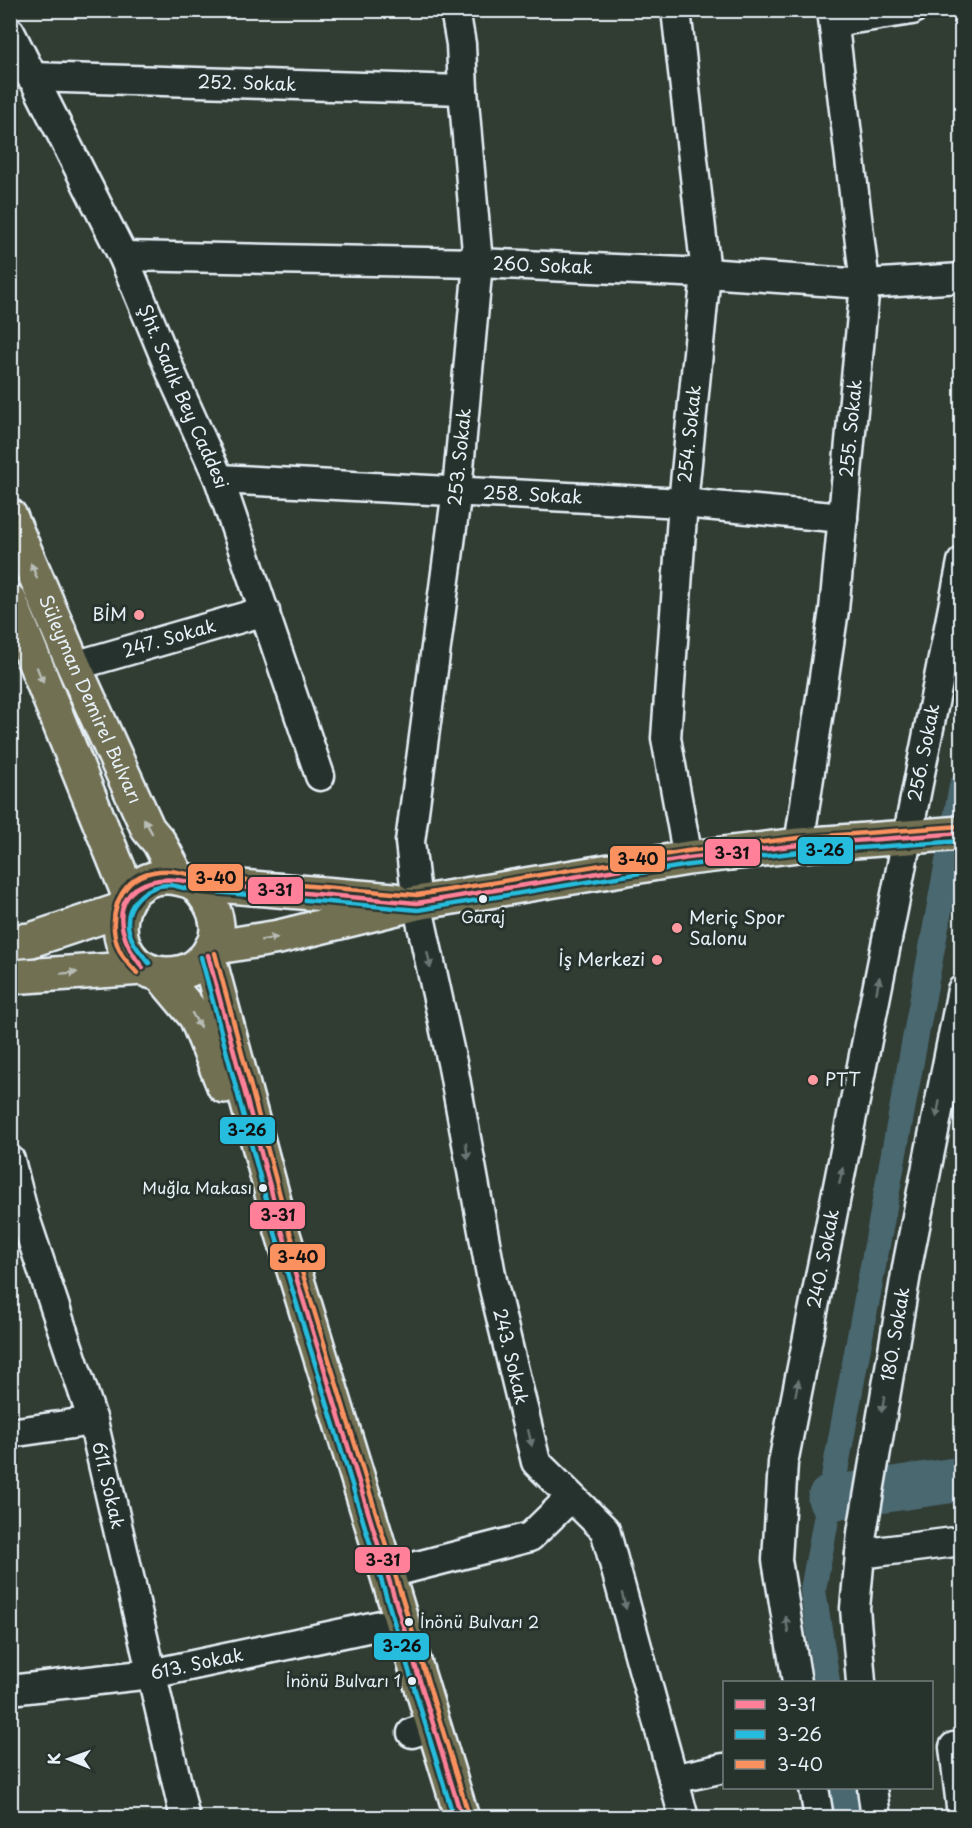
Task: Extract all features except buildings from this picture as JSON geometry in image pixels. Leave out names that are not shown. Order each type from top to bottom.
[{"type":"main road","name":"Süleyman Demirel Bulvarı","points":[[10,516],[74,666],[148,829],[186,879]]},
{"type":"main road","name":"Süleyman Demirel Bulvarı","points":[[10,601],[125,902]]},
{"type":"main road","points":[[209,952],[417,903],[688,858],[933,834]]},
{"type":"main road","points":[[10,942],[31,940],[125,902],[142,883],[159,876],[417,903]]},
{"type":"main road","points":[[10,977],[151,971],[178,974],[194,967],[209,952],[216,936],[217,916],[209,897],[186,879]]},
{"type":"main road","points":[[125,902],[119,926],[122,943],[131,957],[151,971],[196,1017],[217,1064],[381,1625],[422,1729],[462,1818]]},
{"type":"main road","points":[[209,952],[282,1231],[386,1574],[422,1729],[438,1818]]},
{"type":"street","name":"253. Sokak","points":[[417,903],[410,842],[457,490],[478,264],[462,90],[461,44],[455,10]]},
{"type":"street","name":"254. Sokak","points":[[676,10],[706,273],[683,503],[666,738],[688,858]]},
{"type":"street","points":[[833,16],[912,10]]},
{"type":"street","name":"255. Sokak","points":[[799,846],[834,610],[865,284],[833,16]]},
{"type":"street","name":"Şht. Sadık Bey Caddesi","points":[[10,32],[123,256],[219,479],[320,776]]},
{"type":"street","name":"252. Sokak","points":[[31,77],[462,90]]},
{"type":"street","name":"260. Sokak","points":[[123,256],[478,264],[706,273],[865,284],[962,278]]},
{"type":"street","name":"258. Sokak","points":[[219,479],[683,503],[843,518]]},
{"type":"street","name":"256. Sokak","points":[[933,834],[962,562]]},
{"type":"street","name":"247. Sokak","points":[[74,666],[265,611]]},
{"type":"street","name":"240. Sokak","points":[[797,1681],[777,1560],[783,1463],[933,834]]},
{"type":"street","name":"243. Sokak","points":[[417,903],[453,1067],[492,1280],[536,1462],[605,1530],[684,1818]]},
{"type":"street","name":"180. Sokak","points":[[861,1681],[855,1608],[872,1465],[908,1262],[962,990]]},
{"type":"street","name":"611. Sokak","points":[[10,1160],[17,1217],[93,1420],[185,1818]]},
{"type":"street","points":[[10,1433],[93,1420]]},
{"type":"street","points":[[386,1574],[530,1537],[571,1497]]},
{"type":"street","points":[[861,1544],[962,1541]]},
{"type":"street","name":"613. Sokak","points":[[10,1690],[151,1674],[381,1625]]},
{"type":"street","points":[[949,1748],[962,1815]]},
{"type":"street","points":[[673,1779],[723,1768]]},
{"type":"street","points":[[814,1789],[819,1818]]},
{"type":"street","points":[[872,1789],[876,1818]]},
{"type":"waterway","points":[[827,1681],[813,1590],[962,786]]},
{"type":"waterway","points":[[830,1498],[962,1479]]},
{"type":"waterway","points":[[842,1789],[847,1818]]},
{"type":"transit line","name":"3-40","points":[[137,973],[122,955],[117,943],[114,917],[122,893],[130,883],[140,876],[153,872],[169,871],[195,876],[417,895],[687,851],[798,838],[961,826]]},
{"type":"transit line","name":"3-31","points":[[143,968],[130,948],[123,930],[122,913],[126,899],[136,888],[151,882],[170,880],[417,903],[688,858],[799,845],[962,833]]},
{"type":"transit line","name":"3-26","points":[[149,963],[132,940],[129,931],[129,913],[138,898],[161,886],[170,885],[193,890],[418,910],[689,865],[800,852],[962,841]]},
{"type":"transit line","name":"3-40","points":[[215,953],[289,1229],[469,1816]]},
{"type":"transit line","name":"3-31","points":[[208,955],[282,1231],[462,1818]]},
{"type":"transit line","name":"3-26","points":[[201,957],[275,1233],[454,1818]]},
{"type":"place","name":"BİM","points":[[139,615]]},
{"type":"place","name":"Garaj","points":[[483,899]]},
{"type":"place","name":"Meriç Spor Salonu","points":[[677,928]]},
{"type":"place","name":"İş Merkezi","points":[[657,960]]},
{"type":"place","name":"PTT","points":[[813,1080]]},
{"type":"place","name":"Muğla Makası","points":[[263,1188]]},
{"type":"place","name":"İnönü Bulvarı 2","points":[[409,1622]]},
{"type":"place","name":"İnönü Bulvarı 1","points":[[412,1681]]}]
